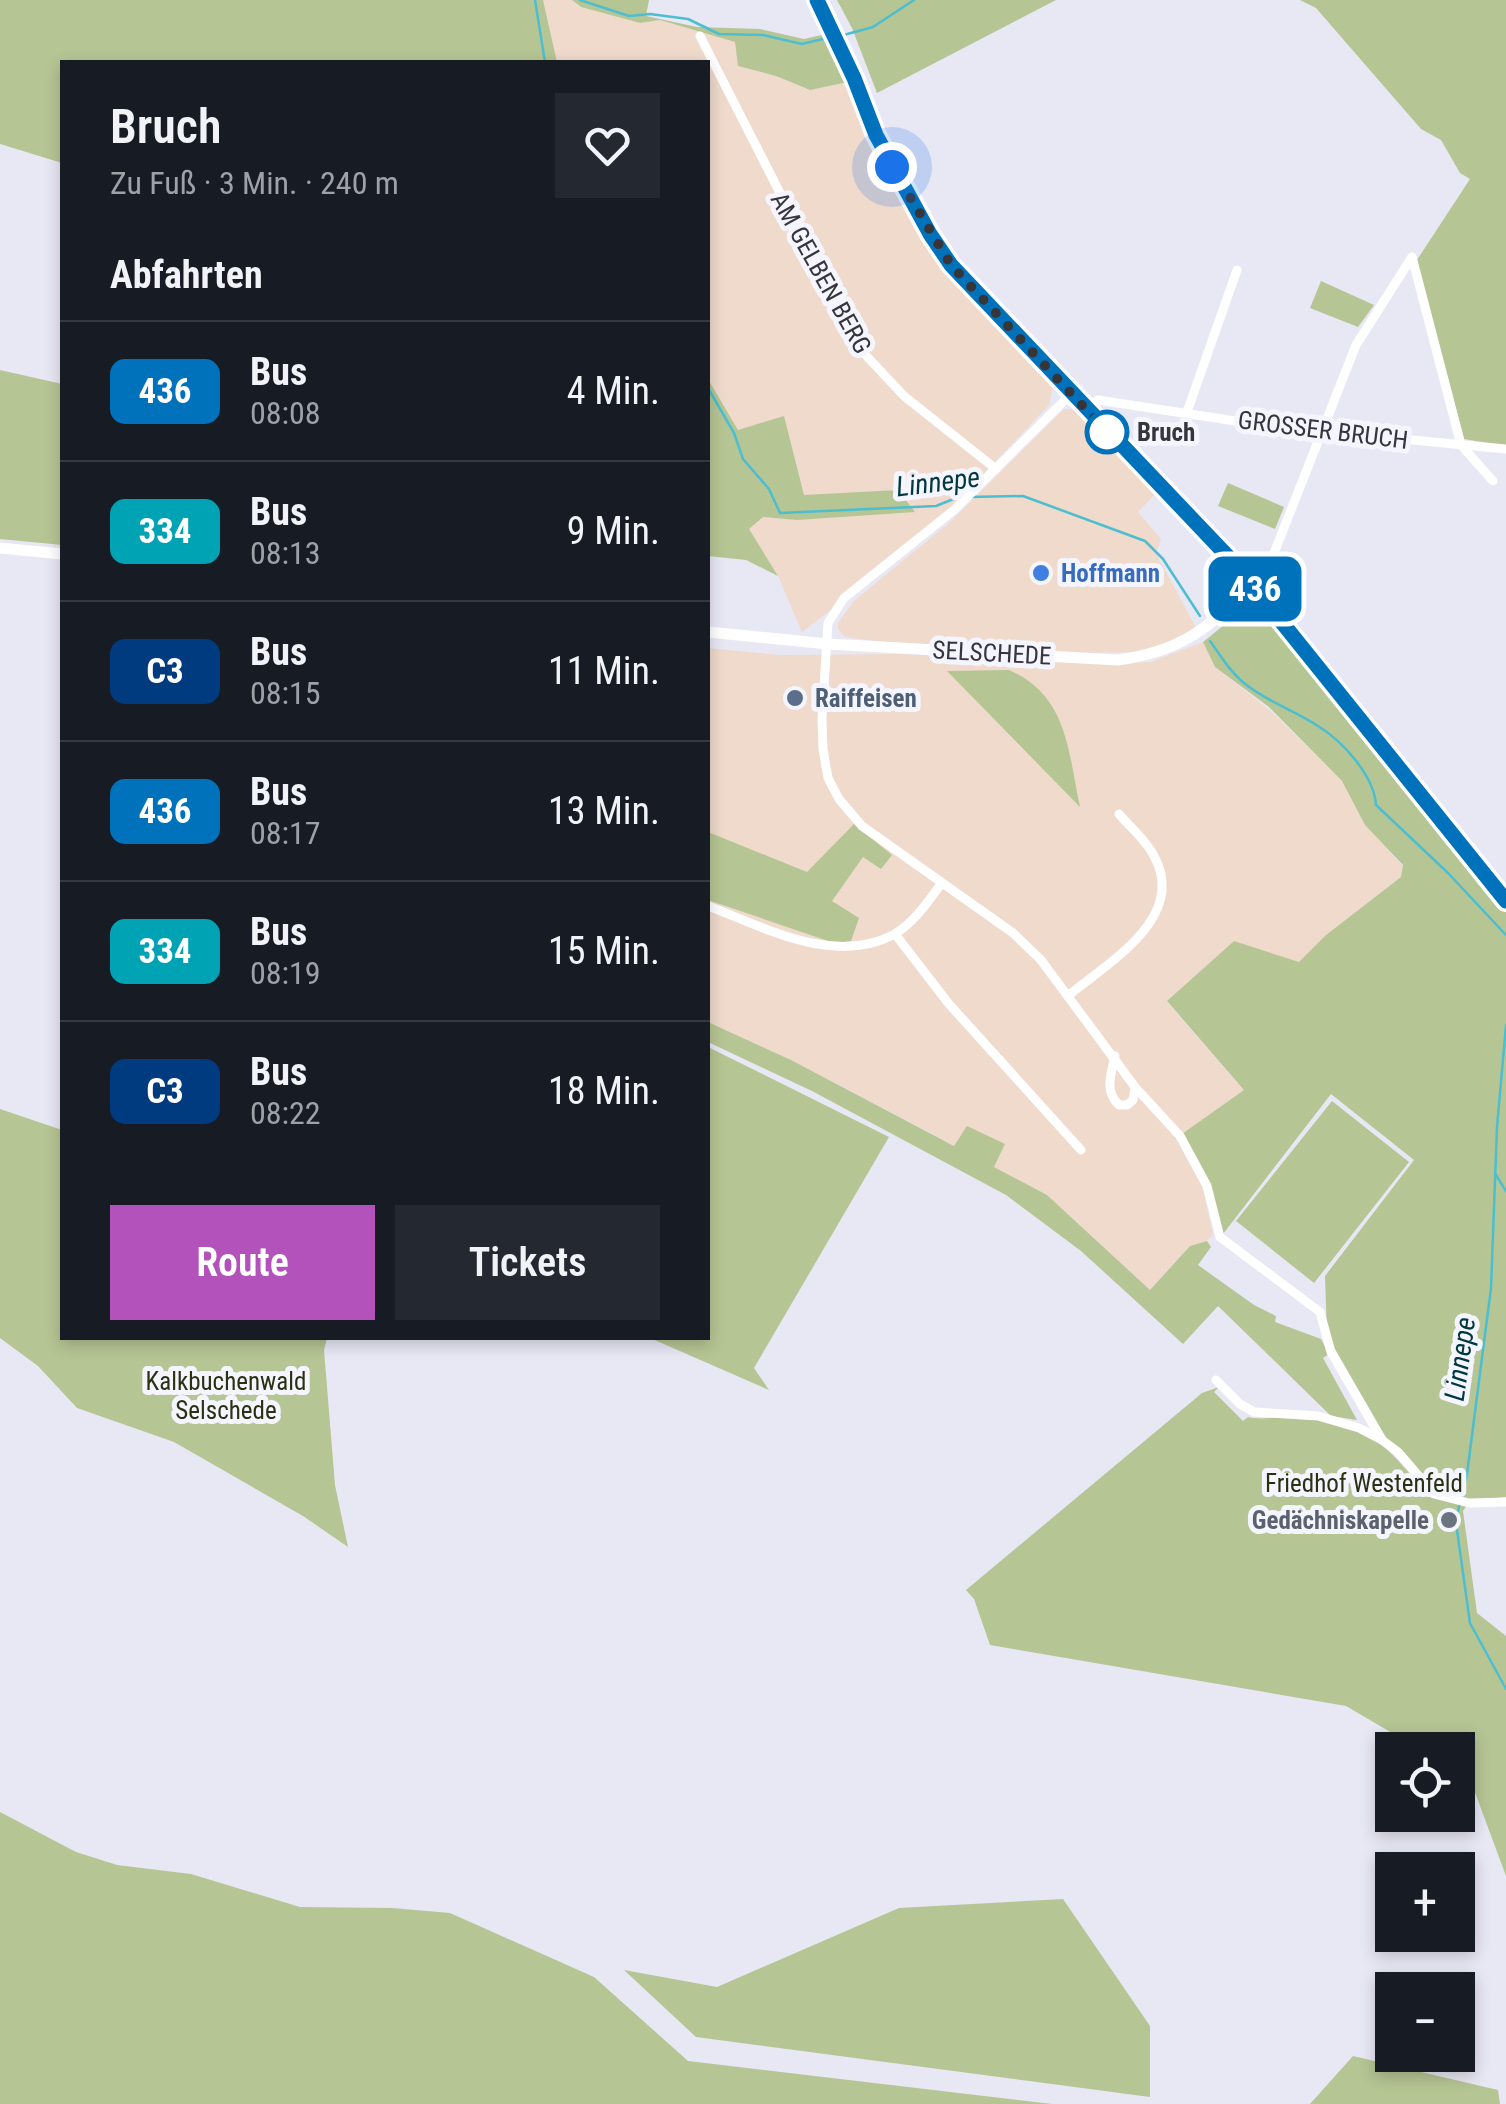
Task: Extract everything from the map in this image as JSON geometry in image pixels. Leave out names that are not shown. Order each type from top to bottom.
[{"type":"main road","points":[[817,0],[876,135],[939,249],[968,285],[1253,586],[1506,900]]},
{"type":"street","name":"AM GELBEN BERG","points":[[700,36],[718,78],[859,348],[904,396],[996,469]]},
{"type":"street","points":[[1253,586],[1267,571],[1365,327],[1412,257],[1461,445],[1493,481]]},
{"type":"street","points":[[1186,412],[1236,270]]},
{"type":"street","points":[[1071,394],[958,507],[844,598],[828,623],[822,719],[822,749],[828,778],[862,826],[1013,932],[1041,960],[1135,1087],[1180,1136],[1207,1186],[1220,1238],[1320,1312],[1331,1352],[1382,1440],[1406,1461],[1423,1485],[1451,1500],[1506,1502]]},
{"type":"street","name":"GROSSER BRUCH","points":[[1084,408],[1098,400],[1320,432],[1506,449]]},
{"type":"street","points":[[0,548],[60,554]]},
{"type":"street","name":"SELSCHEDE","points":[[710,632],[828,644],[1130,658],[1186,642],[1253,586]]},
{"type":"street","points":[[1069,994],[1146,932],[1162,894],[1162,875],[1153,853],[1119,814]]},
{"type":"street","points":[[710,907],[808,942],[836,948],[866,944],[895,934],[920,912],[942,884]]},
{"type":"street","points":[[895,934],[948,1004],[1081,1150]]},
{"type":"street","points":[[1115,1056],[1108,1088],[1111,1098],[1119,1105],[1128,1105],[1135,1087]]},
{"type":"street","points":[[1216,1380],[1254,1412],[1318,1416],[1382,1440]]},
{"type":"shaded area","points":[[543,0],[572,0],[581,7],[640,23],[660,20],[735,42],[739,66],[809,90],[848,82],[870,145],[940,266],[1053,386],[1049,405],[920,541],[802,632],[778,576],[748,529],[763,517],[797,520],[898,490],[804,496],[784,417],[738,430],[710,382],[710,60],[557,60]]},
{"type":"shaded area","points":[[1064,409],[1082,415],[1156,493],[1138,512],[1161,539],[1156,553],[1196,628],[1164,644],[1135,652],[1074,653],[845,637],[838,623],[854,601],[949,523]]},
{"type":"shaded area","points":[[1203,642],[1215,667],[1272,712],[1342,781],[1365,825],[1403,866],[1401,877],[1326,935],[1299,963],[1234,941],[1167,1002],[1244,1090],[1183,1134],[1202,1185],[1213,1234],[1207,1241],[1190,1246],[1150,1290],[1047,1195],[994,1167],[1005,1144],[955,1146],[791,1060],[710,1023],[710,648],[780,655],[900,654],[1151,662]]},
{"type":"green space","points":[[0,0],[543,0],[557,60],[60,60],[60,162],[0,144]]},
{"type":"green space","points":[[572,0],[649,0],[646,16],[697,27],[760,29],[804,39],[826,34],[848,82],[810,90],[738,66],[735,42],[660,20],[640,23],[581,7]]},
{"type":"green space","points":[[837,0],[1056,0],[877,93]]},
{"type":"green space","points":[[1300,0],[1506,0],[1506,446],[1464,439],[1417,260],[1470,179],[1460,173],[1441,140],[1421,129],[1316,8]]},
{"type":"green space","points":[[1321,281],[1374,305],[1358,327],[1310,308]]},
{"type":"green space","points":[[0,370],[60,384],[60,545],[0,539]]},
{"type":"green space","points":[[710,382],[738,430],[784,416],[804,495],[898,490],[915,512],[797,520],[763,517],[749,529],[778,576],[746,560],[710,556]]},
{"type":"green space","points":[[1228,483],[1284,507],[1275,529],[1218,506]]},
{"type":"green space","points":[[1255,607],[1273,620],[1506,912],[1506,1497],[1469,1501],[1438,1492],[1388,1441],[1327,1335],[1325,1276],[1414,1160],[1331,1094],[1223,1234],[1182,1134],[1244,1090],[1167,1001],[1234,941],[1299,962],[1326,935],[1401,877],[1403,865],[1365,825],[1342,781],[1269,707],[1215,667],[1203,642],[1244,609]]},
{"type":"green space","points":[[1009,670],[1043,694],[1054,710],[1068,746],[1080,807],[947,671]]},
{"type":"green space","points":[[854,824],[892,855],[881,869],[863,857],[832,901],[859,918],[851,941],[834,943],[710,901],[710,833],[807,872]]},
{"type":"green space","points":[[710,1023],[791,1060],[954,1146],[967,1126],[1005,1144],[994,1167],[1047,1195],[1150,1290],[1190,1246],[1207,1241],[1211,1247],[1198,1265],[1276,1316],[1275,1322],[1321,1339],[1329,1354],[1323,1358],[1357,1420],[1331,1416],[1218,1306],[1183,1344],[1081,1251],[1006,1195],[812,1091],[710,1043]]},
{"type":"green space","points":[[710,1048],[889,1137],[754,1368],[769,1390],[655,1340],[710,1340]]},
{"type":"green space","points":[[1332,1101],[1409,1162],[1314,1283],[1236,1221]]},
{"type":"green space","name":"Kalkbuchenwald Selschede","points":[[0,1109],[60,1129],[60,1340],[326,1340],[324,1350],[335,1485],[348,1547],[303,1516],[174,1442],[77,1408],[38,1366],[0,1338]]},
{"type":"green space","name":"Friedhof Westenfeld","points":[[1219,1387],[1214,1392],[1243,1421],[1248,1417],[1302,1416],[1355,1429],[1387,1449],[1432,1493],[1467,1505],[1463,1511],[1477,1613],[1506,1636],[1506,1876],[1475,1792],[1475,1732],[1390,1732],[1346,1706],[990,1645],[974,1599],[966,1590],[1202,1393]]},
{"type":"green space","points":[[0,1812],[76,1852],[117,1865],[191,1874],[300,1907],[450,1913],[594,1977],[688,2061],[1052,2104],[0,2104]]},
{"type":"green space","points":[[1063,1899],[1150,2026],[1150,2097],[696,2037],[624,1970],[717,1987],[899,1908]]},
{"type":"green space","points":[[1353,2056],[1375,2061],[1375,2072],[1421,2072],[1498,2090],[1500,2104],[1310,2104]]},
{"type":"waterway","name":"Linnepe","points":[[535,0],[545,60]]},
{"type":"waterway","points":[[580,0],[629,16],[650,14],[688,19],[719,34],[763,35],[802,44],[827,38]]},
{"type":"waterway","points":[[840,36],[873,27],[914,0]]},
{"type":"waterway","name":"Linnepe","points":[[710,391],[734,433],[743,459],[769,489],[780,513],[936,506],[961,496]]},
{"type":"waterway","name":"Linnepe","points":[[969,497],[1023,496],[1145,541],[1163,559],[1200,616]]},
{"type":"waterway","name":"Linnepe","points":[[1210,641],[1244,683],[1337,740],[1363,771],[1376,805],[1506,935]]},
{"type":"waterway","name":"Linnepe","points":[[1461,1498],[1491,1288],[1497,1127],[1506,1025]]},
{"type":"waterway","points":[[1496,1175],[1506,1191]]},
{"type":"waterway","name":"Linnepe","points":[[1459,1506],[1456,1523],[1470,1623],[1506,1689]]},
{"type":"bus line","name":"436","points":[[817,0],[892,167],[951,265],[1235,564],[1506,901]]},
{"type":"place","name":"Bruch","points":[[1107,432]]},
{"type":"place","name":"Hoffmann","points":[[1041,573]]},
{"type":"place","name":"Raiffeisen","points":[[795,698]]},
{"type":"place","name":"Gedächniskapelle","points":[[1449,1520]]},
{"type":"route","points":[[892,167],[951,265],[1107,432]]}]
